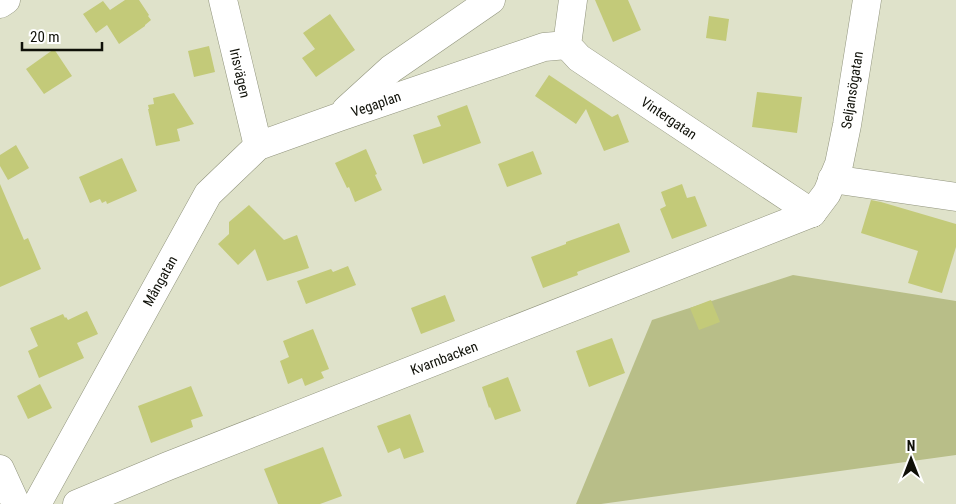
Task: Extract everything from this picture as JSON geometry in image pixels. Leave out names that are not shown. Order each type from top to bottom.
[{"type":"street","points":[[0,4],[6,0]]},
{"type":"street","name":"Irisvägen","points":[[223,0],[258,146]]},
{"type":"street","name":"Vegaplan","points":[[339,117],[391,69],[491,0]]},
{"type":"street","points":[[567,45],[573,0]]},
{"type":"street","name":"Seljansögatan","points":[[812,214],[827,192],[839,164],[867,0]]},
{"type":"street","name":"Vegaplan","points":[[339,117],[544,47],[567,45]]},
{"type":"street","name":"Vintergatan","points":[[567,45],[579,58],[812,214]]},
{"type":"street","name":"Mångatan","points":[[37,504],[208,194],[258,146],[339,117]]},
{"type":"street","points":[[832,179],[956,197]]},
{"type":"street","name":"Kvarnbacken","points":[[76,504],[168,466],[812,214]]},
{"type":"street","points":[[0,469],[16,504]]},
{"type":"green space","points":[[793,275],[956,301],[956,455],[601,504],[576,504],[652,320]]},
{"type":"building","points":[[125,0],[139,0],[151,20],[119,44],[107,25],[96,33],[83,14],[103,1],[110,10]]},
{"type":"building","points":[[595,0],[628,0],[641,30],[613,42]]},
{"type":"building","points":[[330,14],[355,50],[316,77],[302,58],[315,49],[303,33]]},
{"type":"building","points":[[709,16],[729,19],[726,41],[706,38]]},
{"type":"building","points":[[209,46],[215,72],[194,77],[188,51]]},
{"type":"building","points":[[54,49],[72,76],[44,94],[26,69]]},
{"type":"building","points":[[549,75],[612,117],[618,114],[629,142],[604,151],[586,109],[576,124],[535,96]]},
{"type":"building","points":[[757,92],[802,97],[797,133],[752,127]]},
{"type":"building","points":[[174,93],[194,124],[177,129],[180,141],[156,146],[148,105],[154,104],[153,98]]},
{"type":"building","points":[[467,105],[481,143],[423,164],[413,135],[441,126],[437,116]]},
{"type":"building","points":[[16,145],[29,168],[8,180],[0,166],[0,155]]},
{"type":"building","points":[[366,149],[382,190],[355,202],[349,187],[347,188],[335,163]]},
{"type":"building","points":[[533,151],[542,174],[507,187],[498,164]]},
{"type":"building","points":[[122,158],[137,191],[107,204],[106,201],[102,203],[100,199],[90,203],[79,177]]},
{"type":"building","points":[[0,184],[24,240],[28,238],[41,269],[0,287]]},
{"type":"building","points":[[682,184],[687,198],[695,196],[707,226],[672,239],[660,209],[666,206],[661,192]]},
{"type":"building","points":[[871,200],[956,224],[956,247],[942,293],[908,283],[918,251],[861,233]]},
{"type":"building","points":[[249,205],[284,240],[297,235],[309,268],[267,281],[255,249],[238,265],[218,244],[229,234],[229,222]]},
{"type":"building","points":[[619,223],[630,252],[577,272],[578,275],[543,288],[531,257]]},
{"type":"building","points":[[348,266],[356,285],[306,304],[297,281],[331,269],[333,272]]},
{"type":"building","points":[[445,295],[455,321],[421,334],[411,308]]},
{"type":"building","points":[[711,300],[720,322],[699,330],[690,308]]},
{"type":"building","points":[[87,311],[98,334],[77,343],[84,358],[39,378],[28,351],[38,346],[30,328],[63,314],[68,320]]},
{"type":"building","points":[[313,329],[329,369],[321,372],[324,378],[305,386],[302,378],[288,384],[280,361],[289,357],[283,341]]},
{"type":"building","points":[[612,338],[625,373],[589,387],[576,351]]},
{"type":"building","points":[[508,377],[521,411],[495,420],[482,387]]},
{"type":"building","points":[[40,384],[52,408],[28,419],[17,396]]},
{"type":"building","points":[[191,386],[203,416],[191,420],[193,427],[151,443],[138,406]]},
{"type":"building","points":[[410,414],[424,452],[404,459],[400,448],[388,453],[377,426]]},
{"type":"building","points":[[323,447],[342,496],[320,504],[278,504],[264,469]]}]
